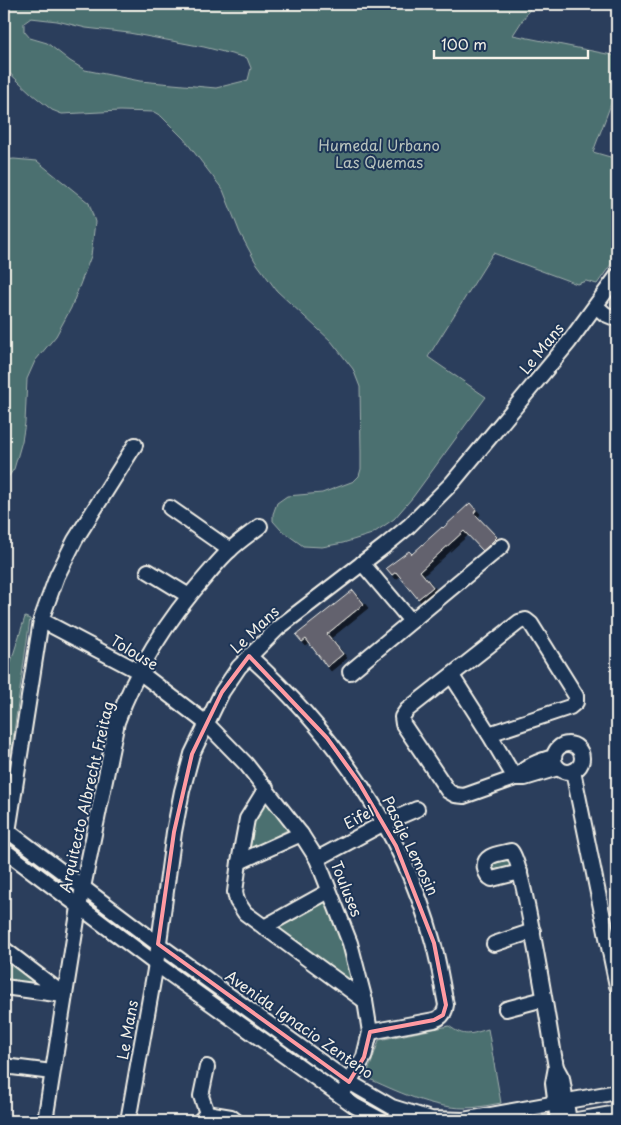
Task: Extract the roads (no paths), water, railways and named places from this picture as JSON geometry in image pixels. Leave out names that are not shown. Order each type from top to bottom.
[{"type":"street","name":"Le Mans","points":[[128,1121],[156,964],[174,832],[182,791],[192,754],[222,692],[249,656],[278,628],[409,526],[452,483],[569,342],[617,276]]},
{"type":"street","points":[[596,306],[605,314],[617,320]]},
{"type":"street","points":[[5,834],[41,620],[57,576],[75,540],[135,445]]},
{"type":"street","points":[[170,508],[230,550]]},
{"type":"street","name":"Arquitecto Albrecht Freitag","points":[[45,1121],[79,907],[118,722],[126,698],[138,671],[155,642],[189,596],[230,550],[260,526]]},
{"type":"street","points":[[350,672],[502,546]]},
{"type":"street","points":[[362,563],[411,621]]},
{"type":"street","points":[[148,571],[189,596]]},
{"type":"street","name":"Tolouse","points":[[41,620],[138,671],[206,723]]},
{"type":"street","points":[[489,734],[570,706],[576,702],[576,696],[532,624],[526,620],[519,622],[407,710],[402,717],[403,724],[448,791],[454,795],[464,796],[515,778],[521,771],[534,763],[556,762]]},
{"type":"street","name":"Pasaje Lemosin","points":[[249,656],[290,695],[327,738],[358,781],[384,823],[407,870],[426,918],[434,943],[446,1006],[442,1015],[434,1020],[370,1032]]},
{"type":"street","points":[[452,676],[515,778]]},
{"type":"street","name":"Touluses","points":[[206,723],[246,764],[301,834],[316,859],[350,943],[365,1001],[370,1032],[364,1057],[341,1096]]},
{"type":"street","points":[[571,745],[576,747],[582,757],[581,763],[573,771],[562,771],[556,762],[560,747],[571,745]]},
{"type":"street","points":[[573,771],[617,986]]},
{"type":"street","points":[[266,788],[247,819],[235,887],[237,902],[244,913],[365,1001]]},
{"type":"street","name":"Eifel","points":[[316,859],[384,823],[417,809]]},
{"type":"street","name":"Avenida Ignacio Zenteno","points":[[5,834],[83,887],[158,944],[350,1082],[392,1107],[431,1120],[463,1120],[617,1092]]},
{"type":"street","points":[[239,862],[301,834]]},
{"type":"street","points":[[4,850],[156,964],[341,1096],[383,1121]]},
{"type":"street","points":[[520,872],[533,931],[556,1067],[562,1078],[558,1121]]},
{"type":"street","points":[[264,927],[329,891]]},
{"type":"street","points":[[494,944],[533,931]]},
{"type":"street","points":[[4,949],[64,995]]},
{"type":"street","points":[[4,987],[64,995]]},
{"type":"street","points":[[506,1009],[544,999]]},
{"type":"street","points":[[4,1066],[52,1072]]},
{"type":"street","points":[[206,1067],[201,1096],[203,1117],[231,1117],[236,1121]]},
{"type":"street","points":[[561,1103],[570,1121],[617,1113]]},
{"type":"park label","name":"Humedal Urbano Las Quemas","points":[[379,154]]}]
